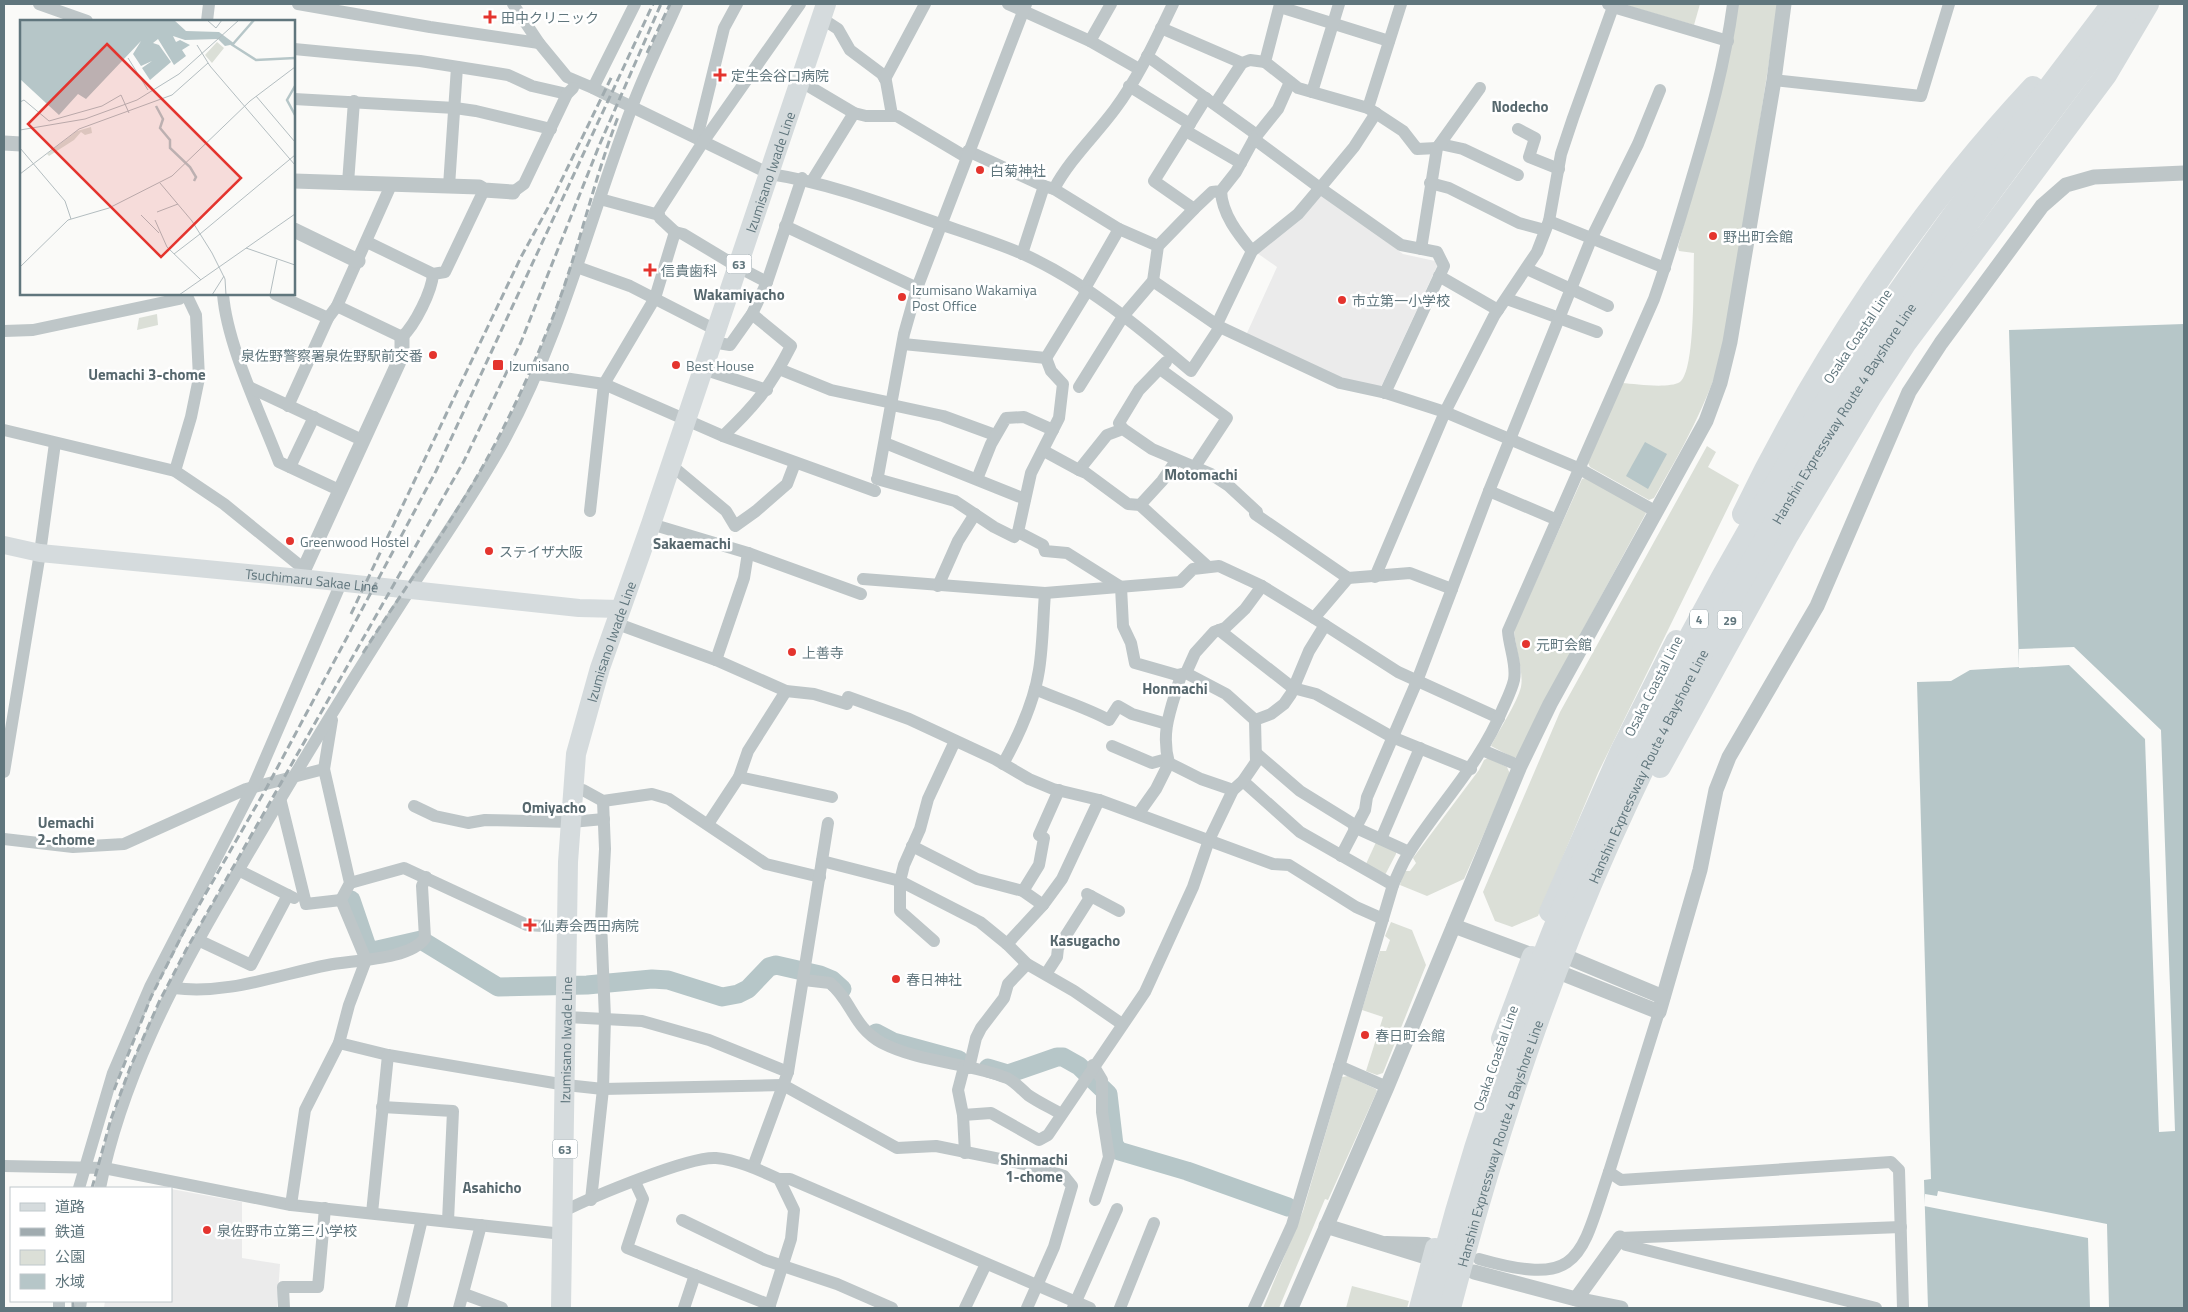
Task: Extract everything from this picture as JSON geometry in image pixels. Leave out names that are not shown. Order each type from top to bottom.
[{"type":"highway","name":"Hanshin Expressway Route 4 Bayshore Line","points":[[1430,1308],[1464,1184],[1522,1009],[1591,839],[1670,673],[1779,479],[1869,336],[1964,200],[2112,4]]},
{"type":"highway","name":"Hanshin Expressway Route 4 Bayshore Line","points":[[1450,1308],[1482,1191],[1539,1016],[1608,845],[1683,687],[1819,449],[1888,339],[1935,270],[2133,4]]},
{"type":"highway","points":[[1573,929],[1744,611],[1870,398],[1910,336],[2106,74],[2148,4]]},
{"type":"highway","points":[[1670,673],[1697,608],[1775,448],[1883,276],[1982,144],[2051,68]]},
{"type":"main road","name":"Osaka Coastal Line","points":[[1419,1308],[1479,1104],[1512,1005],[1581,835],[1661,668],[1788,444],[1868,316],[2099,4]]},
{"type":"main road","name":"29","points":[[1461,1308],[1490,1195],[1519,1104],[1569,967],[1654,769],[1690,694],[1752,580],[1821,463],[1915,317],[1985,218],[2094,74],[2142,4]]},
{"type":"main road","name":"Izumisano Iwade Line","points":[[561,1308],[571,822],[579,743],[618,616],[651,524],[824,11]]},
{"type":"main road","name":"Tsuchimaru Sakae Line","points":[[4,545],[40,553],[302,573],[341,583],[579,608],[618,616]]},
{"type":"street","points":[[39,4],[84,20]]},
{"type":"street","points":[[207,20],[209,4]]},
{"type":"street","points":[[298,4],[430,27],[539,43]]},
{"type":"street","points":[[513,4],[539,43],[567,77],[632,106],[770,174],[807,180],[873,200],[1022,254],[1056,272],[1124,315],[1191,370],[1218,326],[1252,251],[1298,214],[1354,147],[1372,110],[1388,41],[1400,4]]},
{"type":"street","points":[[593,88],[635,4]]},
{"type":"street","points":[[100,1187],[104,1168],[142,1055],[198,940],[292,778],[409,590],[483,478],[537,374],[577,267],[632,106],[677,4]]},
{"type":"street","points":[[700,140],[724,28],[737,4]]},
{"type":"street","points":[[658,215],[700,140],[800,4]]},
{"type":"street","points":[[885,79],[926,4]]},
{"type":"street","points":[[1008,4],[1025,7],[1139,69]]},
{"type":"street","points":[[1090,41],[1111,4]]},
{"type":"street","points":[[1022,254],[1049,188],[1116,108],[1147,56],[1173,4]]},
{"type":"street","points":[[1312,92],[1339,4]]},
{"type":"street","points":[[1254,1308],[1292,1225],[1393,885],[1409,852],[1471,769],[1499,718],[1514,679],[1508,631],[1578,468],[1654,299],[1713,107],[1728,41],[1733,4]]},
{"type":"street","points":[[1291,1308],[1387,1087],[1520,766],[1550,704],[1706,421],[1720,383],[1730,342],[1774,80],[1784,4]]},
{"type":"street","points":[[1774,80],[1921,96],[1949,4]]},
{"type":"street","points":[[1375,577],[1445,412],[1498,310],[1537,252],[1547,225],[1559,169],[1578,100],[1609,5],[1728,41]]},
{"type":"street","points":[[1265,62],[1280,6],[1388,41]]},
{"type":"street","points":[[877,482],[903,344],[917,288],[1025,7]]},
{"type":"street","points":[[824,11],[838,29],[850,50],[876,68],[885,79],[892,115]]},
{"type":"street","points":[[1161,28],[1242,63]]},
{"type":"street","points":[[295,49],[420,61],[458,67],[508,76],[532,86],[567,94]]},
{"type":"street","points":[[1147,56],[1210,101],[1320,188],[1401,245],[1437,252],[1444,266],[1385,393]]},
{"type":"street","points":[[1194,209],[1154,181],[1188,128],[1242,63],[1250,60],[1265,62],[1298,88],[1372,110],[1403,132],[1417,148],[1439,146],[1462,148],[1518,175]]},
{"type":"street","points":[[449,186],[458,67]]},
{"type":"street","points":[[800,81],[854,113],[866,116],[892,115],[967,154],[1049,188],[1119,229],[1158,246]]},
{"type":"street","points":[[295,181],[479,187],[484,190],[513,192],[524,184],[567,94],[579,82]]},
{"type":"street","points":[[1252,251],[1236,232],[1222,202],[1221,191],[1241,163],[1256,137],[1278,109],[1290,82]]},
{"type":"street","points":[[1129,86],[1241,163]]},
{"type":"street","points":[[1421,249],[1430,183],[1439,146],[1480,88]]},
{"type":"street","points":[[1341,856],[1365,810],[1367,797],[1417,681],[1488,491],[1592,237],[1638,144],[1660,90]]},
{"type":"street","points":[[295,99],[354,101],[476,110],[551,129]]},
{"type":"street","points":[[348,183],[354,101]]},
{"type":"street","points":[[577,267],[630,286],[655,298],[730,345],[752,314],[768,282],[785,226],[807,180],[854,113]]},
{"type":"street","points":[[1518,129],[1535,138],[1529,156],[1559,169]]},
{"type":"street","points":[[4,143],[20,144]]},
{"type":"street","points":[[1476,1265],[1530,1271],[1546,1270],[1562,1266],[1576,1255],[1586,1240],[1661,1004],[1700,870],[1716,790],[1729,757],[1817,606],[1909,392],[1941,343],[2042,206],[2066,185],[2094,177],[2184,173]]},
{"type":"street","points":[[1430,183],[1449,188],[1519,223],[1547,225],[1592,237],[1665,268]]},
{"type":"street","points":[[288,406],[328,318],[337,306],[367,242],[368,232],[391,185]]},
{"type":"street","points":[[367,242],[433,274],[445,272],[484,190]]},
{"type":"street","points":[[1079,387],[1124,315],[1154,281],[1158,246],[1212,192],[1221,191]]},
{"type":"street","points":[[600,199],[658,215],[676,232],[683,234],[738,267],[768,282]]},
{"type":"street","points":[[785,226],[917,288]]},
{"type":"street","points":[[1046,358],[1119,229]]},
{"type":"street","points":[[295,230],[358,261]]},
{"type":"street","points":[[590,511],[604,384],[655,298],[676,232]]},
{"type":"street","points":[[1527,268],[1608,306]]},
{"type":"street","points":[[4,430],[175,471],[224,504],[302,573],[403,354],[402,337],[410,329],[433,283],[433,274]]},
{"type":"street","points":[[1439,276],[1498,310]]},
{"type":"street","points":[[1154,281],[1218,326],[1340,383],[1385,393],[1445,412],[1578,468],[1655,511]]},
{"type":"street","points":[[4,332],[34,330],[180,299],[185,295]]},
{"type":"street","points":[[175,471],[191,417],[199,378],[196,315],[186,295]]},
{"type":"street","points":[[222,295],[230,333],[279,462],[339,490]]},
{"type":"street","points":[[277,295],[328,318]]},
{"type":"street","points":[[1507,299],[1597,332]]},
{"type":"street","points":[[337,306],[402,337]]},
{"type":"street","points":[[723,436],[754,407],[767,390],[791,346],[752,314]]},
{"type":"street","points":[[903,344],[1046,358]]},
{"type":"street","points":[[1172,354],[1139,390],[1119,422],[1123,429],[1152,449],[1176,461],[1211,474],[1229,486],[1256,512],[1348,578],[1410,573],[1452,589]]},
{"type":"street","points":[[537,374],[604,384],[723,436],[795,463],[955,501],[994,527],[1014,537],[1018,532],[1031,473],[1059,418],[1063,384],[1051,371],[1046,358]]},
{"type":"street","points":[[703,368],[767,390]]},
{"type":"street","points":[[779,369],[831,390],[943,416],[995,435]]},
{"type":"street","points":[[1160,369],[1227,418],[1194,468]]},
{"type":"street","points":[[251,388],[362,440]]},
{"type":"street","points":[[977,479],[995,435],[1006,418],[1013,416],[1024,417],[1053,430]]},
{"type":"street","points":[[290,467],[314,418]]},
{"type":"street","points":[[1079,470],[1107,435],[1123,429]]},
{"type":"street","points":[[4,772],[40,553],[55,443]]},
{"type":"street","points":[[884,443],[1025,499]]},
{"type":"street","points":[[1044,450],[1086,473],[1128,504],[1140,505],[1207,566]]},
{"type":"street","points":[[1140,505],[1166,476],[1176,461]]},
{"type":"street","points":[[671,465],[726,512],[735,526],[756,511],[787,484],[795,463]]},
{"type":"street","points":[[1488,491],[1556,519]]},
{"type":"street","points":[[938,586],[958,541],[975,514]]},
{"type":"street","points":[[651,524],[748,553],[861,594]]},
{"type":"street","points":[[1018,532],[1043,545],[1045,551],[1067,553],[1121,587]]},
{"type":"street","points":[[716,660],[744,578],[748,553]]},
{"type":"street","points":[[862,579],[1045,593],[1180,582],[1193,569],[1219,566],[1262,586],[1398,672],[1499,718]]},
{"type":"street","points":[[1314,618],[1348,578]]},
{"type":"street","points":[[79,1187],[83,1169],[113,1074],[150,987],[253,787],[341,583]]},
{"type":"street","points":[[1139,814],[1169,763],[1164,745],[1166,724],[1183,674],[1195,653],[1214,632],[1225,628],[1245,609],[1262,586]]},
{"type":"street","points":[[963,1115],[991,1113],[1039,1140],[1048,1135],[1145,992],[1194,887],[1209,840],[1233,790],[1243,782],[1256,762],[1255,720],[1226,694],[1183,674],[1136,663],[1131,643],[1123,626],[1121,587]]},
{"type":"street","points":[[1003,764],[1018,737],[1035,689],[1039,670],[1045,593]]},
{"type":"street","points":[[618,616],[786,691],[814,694],[847,701],[909,720],[955,740],[1029,779],[1059,790],[1099,800],[1273,864],[1289,865],[1356,907],[1383,919]]},
{"type":"street","points":[[1255,720],[1271,714],[1284,704],[1291,694],[1309,651],[1325,625]]},
{"type":"street","points":[[1219,630],[1292,688],[1316,694],[1392,737],[1471,769]]},
{"type":"street","points":[[1035,689],[1064,702],[1087,708],[1108,720],[1118,706],[1132,714],[1166,724]]},
{"type":"street","points":[[708,824],[739,777],[748,751],[786,691]]},
{"type":"street","points":[[291,1205],[305,1110],[339,1043],[349,1005],[366,960],[342,900],[350,883],[324,769],[333,713]]},
{"type":"street","points":[[934,941],[900,912],[900,880],[928,798],[955,740]]},
{"type":"street","points":[[1112,746],[1152,763],[1163,760],[1201,779],[1233,790]]},
{"type":"street","points":[[1381,839],[1420,748]]},
{"type":"street","points":[[1482,750],[1520,766]]},
{"type":"street","points":[[1256,753],[1300,791],[1355,826],[1409,852]]},
{"type":"street","points":[[4,839],[72,847],[124,844],[253,787],[324,769]]},
{"type":"street","points":[[739,777],[832,797]]},
{"type":"street","points":[[1243,782],[1300,832],[1393,885]]},
{"type":"street","points":[[574,791],[584,790],[603,801],[652,794],[669,799],[766,864],[820,877]]},
{"type":"street","points":[[1023,891],[1038,865],[1044,838],[1039,835],[1059,790]]},
{"type":"street","points":[[280,798],[306,904]]},
{"type":"street","points":[[1008,944],[1043,905],[1062,879],[1099,800]]},
{"type":"street","points":[[591,1200],[603,1088],[606,1018],[601,922],[603,801]]},
{"type":"street","points":[[414,806],[435,816],[468,823],[485,820],[571,822],[604,819]]},
{"type":"street","points":[[753,1167],[788,1072],[828,823]]},
{"type":"street","points":[[912,846],[977,879],[1023,891],[1043,905]]},
{"type":"street","points":[[822,861],[900,880],[980,922],[1008,944],[1028,964],[1122,1024]]},
{"type":"street","points":[[350,883],[404,868],[426,876],[527,925],[558,927],[568,925]]},
{"type":"street","points":[[238,870],[306,904],[342,900]]},
{"type":"street","points":[[174,988],[197,991],[254,984],[329,964],[366,960],[412,950],[423,941],[422,886],[426,876]]},
{"type":"street","points":[[254,984],[251,965],[288,895]]},
{"type":"street","points":[[1046,974],[1057,957],[1058,948],[1089,895],[1119,911]]},
{"type":"street","points":[[1454,926],[1569,967],[1661,1004]]},
{"type":"street","points":[[198,940],[251,965]]},
{"type":"street","points":[[965,1153],[963,1115],[958,1090],[981,1028],[1004,998],[1008,984],[1028,964]]},
{"type":"street","points":[[805,975],[830,983],[845,999],[850,1012],[859,1024],[882,1042],[903,1051],[968,1065],[1009,1079],[1029,1096],[1061,1114]]},
{"type":"street","points":[[567,1017],[642,1021],[709,1040],[788,1072]]},
{"type":"street","points":[[339,1043],[388,1055],[566,1085],[603,1088],[783,1085],[897,1148],[936,1146],[1034,1166],[1064,1176],[1072,1186],[1057,1240],[1027,1308]]},
{"type":"street","points":[[372,1214],[388,1055]]},
{"type":"street","points":[[1338,1066],[1387,1087]]},
{"type":"street","points":[[1090,1071],[1102,1080],[1109,1157],[1095,1200]]},
{"type":"street","points":[[382,1107],[454,1111],[448,1221]]},
{"type":"street","points":[[564,1212],[686,1162],[716,1158],[753,1167],[779,1178],[790,1180],[1036,1285],[1074,1305],[1090,1308]]},
{"type":"street","points":[[1609,1172],[1621,1180],[1891,1162],[1899,1170],[1903,1308]]},
{"type":"street","points":[[4,1166],[104,1168],[291,1205],[563,1234]]},
{"type":"street","points":[[635,1182],[643,1199],[627,1248],[769,1307],[791,1239],[794,1210],[779,1178]]},
{"type":"street","points":[[284,1308],[283,1287],[318,1287],[325,1208]]},
{"type":"street","points":[[1074,1305],[1117,1209]]},
{"type":"street","points":[[401,1308],[422,1219]]},
{"type":"street","points":[[682,1220],[766,1260],[837,1284],[892,1308]]},
{"type":"street","points":[[1120,1308],[1154,1223]]},
{"type":"street","points":[[459,1308],[481,1225]]},
{"type":"street","points":[[1326,1226],[1376,1241],[1425,1249]]},
{"type":"street","points":[[1620,1238],[1901,1227]]},
{"type":"street","points":[[1576,1299],[1620,1238]]},
{"type":"street","points":[[1620,1238],[1626,1245],[1876,1308]]},
{"type":"street","points":[[965,1308],[986,1264]]},
{"type":"street","points":[[1476,1265],[1576,1299],[1621,1308]]},
{"type":"street","points":[[684,1308],[695,1275]]},
{"type":"street","points":[[464,1294],[502,1308]]},
{"type":"shaded area","name":"市立第一小学校","points":[[1319,196],[1326,196],[1403,254],[1435,261],[1438,264],[1381,387],[1344,381],[1251,338],[1247,333],[1277,267],[1257,253]]},
{"type":"shaded area","name":"泉佐野市立第三小学校","points":[[172,1189],[242,1202],[242,1258],[280,1264],[277,1308],[104,1308],[105,1302],[172,1302]]},
{"type":"green space","points":[[1622,4],[1700,4],[1694,25]]},
{"type":"green space","points":[[1738,4],[1778,4],[1725,345],[1719,366],[1694,424],[1654,498],[1649,500],[1590,467],[1587,461],[1622,383],[1652,386],[1675,384],[1680,382],[1685,374],[1691,342],[1694,253],[1679,251],[1678,247],[1733,36]]},
{"type":"green space","points":[[157,314],[158,325],[137,330],[139,318]]},
{"type":"green space","points":[[1707,446],[1716,452],[1708,467],[1739,485],[1598,773],[1538,916],[1512,927],[1495,921],[1483,892],[1560,712]]},
{"type":"green space","points":[[1585,478],[1644,510],[1646,513],[1545,700],[1517,757],[1514,758],[1491,746],[1521,687],[1522,681],[1514,630],[1582,479]]},
{"type":"green space","points":[[1488,758],[1507,767],[1510,774],[1464,879],[1427,896],[1400,885],[1404,871],[1410,871],[1416,863],[1413,858],[1479,770],[1484,760]]},
{"type":"green space","points":[[1377,840],[1396,849],[1396,854],[1385,875],[1366,864]]},
{"type":"green space","points":[[1391,922],[1412,930],[1426,965],[1383,1073],[1377,1075],[1366,1071],[1383,1017],[1362,1010],[1380,951],[1386,951],[1390,940],[1385,936]]},
{"type":"green space","points":[[1348,1076],[1377,1091],[1328,1200],[1325,1199],[1279,1308],[1263,1308],[1303,1211],[1342,1077]]},
{"type":"green space","points":[[1352,1286],[1409,1301],[1407,1308],[1346,1308]]},
{"type":"water","points":[[2184,324],[2184,1308],[1928,1308],[1924,1180],[1931,1179],[1917,682],[1951,681],[1970,670],[2019,667],[2009,330]]},
{"type":"water","points":[[1645,442],[1667,454],[1648,489],[1626,476]]},
{"type":"pier","points":[[2074,647],[2161,730],[2175,1131],[2159,1132],[2145,739],[2069,665],[2019,668],[2019,649]]},
{"type":"pier","points":[[1938,1191],[2107,1224],[2109,1308],[2090,1308],[2088,1238],[1924,1206],[1925,1194],[1937,1196]]},
{"type":"waterway","points":[[351,900],[367,947],[373,951],[421,940],[498,987],[587,985],[652,979],[668,980],[722,997],[738,994],[748,989],[769,967],[776,965],[820,975],[832,980],[842,989]]},
{"type":"waterway","points":[[876,1033],[893,1042],[959,1060]]},
{"type":"waterway","points":[[988,1068],[1008,1074],[1057,1057],[1063,1057],[1079,1066],[1108,1094],[1114,1145],[1119,1151],[1187,1171],[1288,1207]]},
{"type":"railway","points":[[114,1090],[151,997],[183,933],[267,787],[436,471],[653,4]]},
{"type":"railway","points":[[92,1187],[111,1119],[130,1068],[159,1002],[186,950],[464,461],[521,342],[599,146],[661,4]]},
{"type":"railway","points":[[647,53],[670,4]]},
{"type":"railway","points":[[351,614],[521,257],[550,204],[612,76]]},
{"type":"railway","points":[[363,653],[471,486],[496,443],[518,398],[558,303],[608,143],[618,117]]},
{"type":"railway","points":[[73,1302],[73,1308]]},
{"type":"place","name":"田中クリニック","points":[[490,17]]},
{"type":"place","name":"定生会谷口病院","points":[[720,75]]},
{"type":"place","name":"白菊神社","points":[[980,170]]},
{"type":"place","name":"野出町会館","points":[[1713,236]]},
{"type":"place","name":"信貴歯科","points":[[650,270]]},
{"type":"place","name":"Izumisano Wakamiya Post Office","points":[[902,297]]},
{"type":"place","name":"市立第一小学校","points":[[1342,300]]},
{"type":"place","name":"泉佐野警察署泉佐野駅前交番","points":[[433,355]]},
{"type":"place","name":"Izumisano","points":[[498,365]]},
{"type":"place","name":"Best House","points":[[676,365]]},
{"type":"place","name":"Greenwood Hostel","points":[[290,541]]},
{"type":"place","name":"ステイザ大阪","points":[[489,551]]},
{"type":"place","name":"元町会館","points":[[1526,644]]},
{"type":"place","name":"上善寺","points":[[792,652]]},
{"type":"place","name":"仙寿会西田病院","points":[[530,925]]},
{"type":"place","name":"春日神社","points":[[896,979]]},
{"type":"place","name":"春日町会館","points":[[1365,1035]]},
{"type":"place","name":"泉佐野市立第三小学校","points":[[207,1230]]},
{"type":"district","name":"Nodecho","points":[[1520,106]]},
{"type":"district","name":"Wakamiyacho","points":[[739,294]]},
{"type":"district","name":"Uemachi 3-chome","points":[[147,374]]},
{"type":"district","name":"Motomachi","points":[[1201,474]]},
{"type":"district","name":"Sakaemachi","points":[[692,543]]},
{"type":"district","name":"Honmachi","points":[[1175,688]]},
{"type":"district","name":"Omiyacho","points":[[554,807]]},
{"type":"district","name":"Uemachi 2-chome","points":[[66,830]]},
{"type":"district","name":"Kasugacho","points":[[1085,940]]},
{"type":"district","name":"Shinmachi 1-chome","points":[[1034,1168]]},
{"type":"district","name":"Asahicho","points":[[492,1187]]}]
